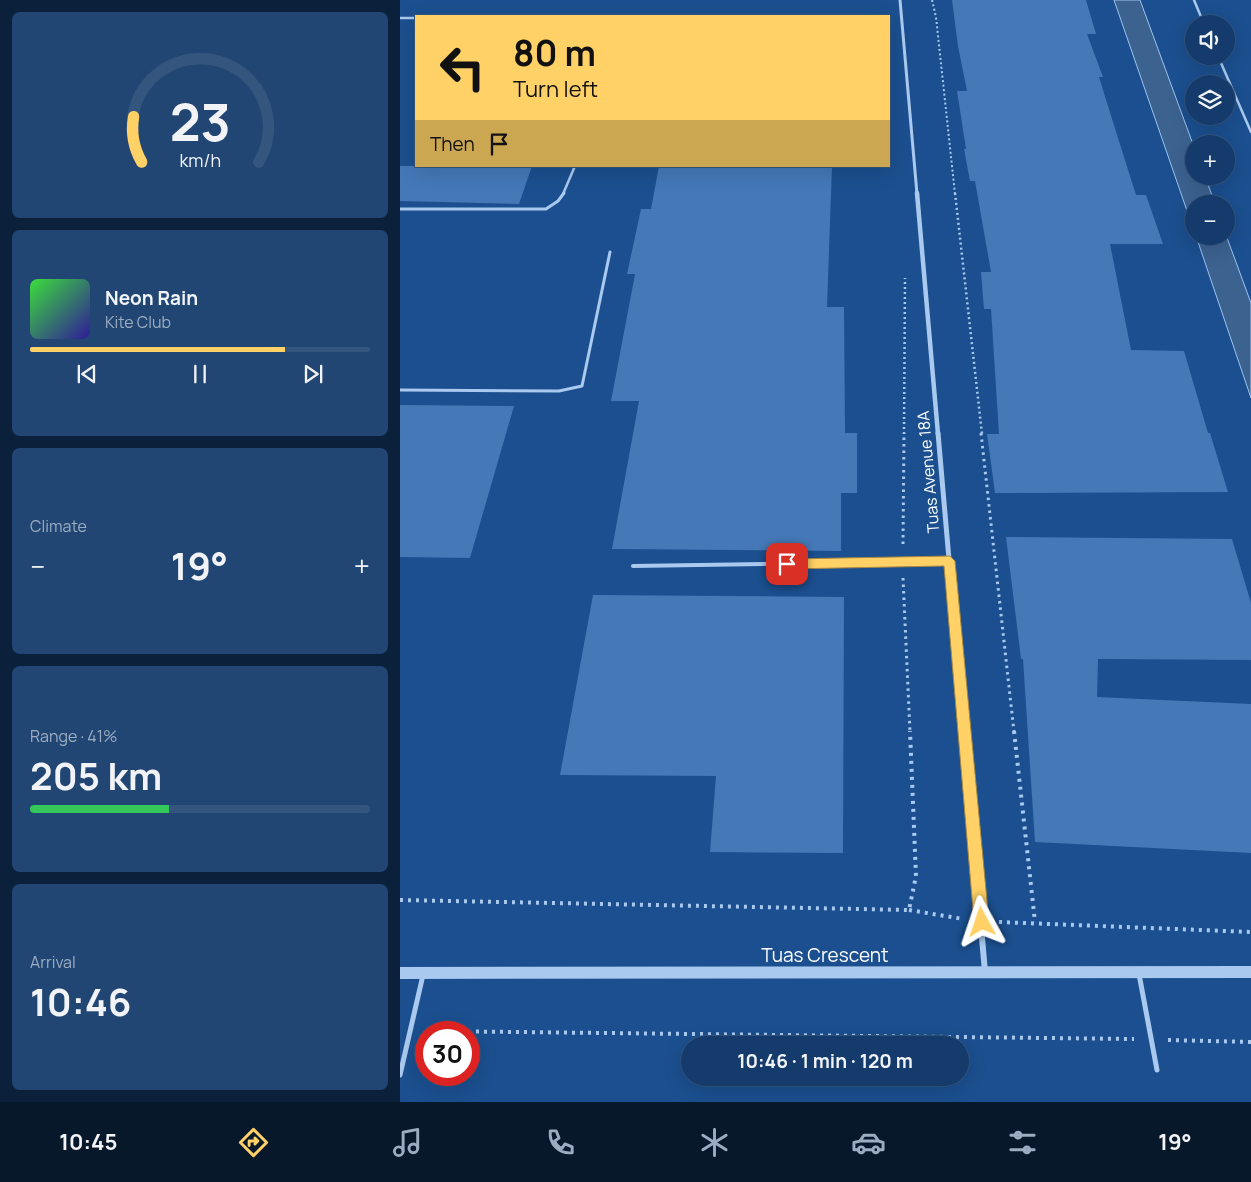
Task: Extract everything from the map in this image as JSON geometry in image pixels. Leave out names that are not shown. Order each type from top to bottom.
[{"type":"street","name":"Tuas Avenue 18A","points":[[900,0],[985,972]]},
{"type":"street","name":"Tuas Crescent","points":[[400,973],[1251,972]]},
{"type":"lane","points":[[1194,0],[1200,15]]},
{"type":"lane","points":[[400,18],[415,18]]},
{"type":"lane","points":[[1222,65],[1251,132]]},
{"type":"lane","points":[[400,209],[546,209],[557,204],[563,198],[575,167]]},
{"type":"lane","points":[[400,390],[559,391],[573,390],[582,386],[610,252]]},
{"type":"lane","points":[[633,566],[950,561]]},
{"type":"lane","points":[[1139,972],[1157,1070]]},
{"type":"lane","points":[[400,1075],[423,973]]},
{"type":"path","points":[[932,0],[937,27],[1034,922]]},
{"type":"path","points":[[905,275],[903,563],[916,849],[916,876],[909,910]]},
{"type":"path","points":[[400,900],[909,910],[982,922],[1034,922],[1251,932]]},
{"type":"path","points":[[411,1031],[1152,1039],[1251,1042]]},
{"type":"water","points":[[1114,0],[1140,0],[1190,135],[1185,135],[1185,185],[1208,185],[1212,195],[1185,195],[1185,205]]},
{"type":"water","points":[[1199,245],[1230,245],[1251,303],[1251,398]]},
{"type":"building","points":[[952,0],[1086,0],[1096,34],[1087,34],[1103,77],[1099,77],[1136,195],[1146,195],[1163,244],[1110,244],[1131,350],[1184,351],[1208,433],[1210,433],[1228,492],[995,493],[987,434],[999,434],[991,309],[984,309],[981,272],[991,272],[975,181],[970,181],[964,149],[966,149],[957,91],[967,91],[958,46]]},
{"type":"building","points":[[400,166],[532,167],[519,204],[400,201]]},
{"type":"building","points":[[659,167],[832,167],[827,307],[844,307],[845,433],[857,433],[857,493],[841,493],[841,551],[612,549],[639,401],[611,401],[635,274],[627,274],[641,209],[651,209]]},
{"type":"building","points":[[400,405],[514,406],[470,558],[400,557]]},
{"type":"building","points":[[1006,537],[1232,539],[1251,603],[1251,660],[1098,659],[1097,697],[1251,704],[1251,853],[1035,842],[1023,659],[1021,659]]},
{"type":"building","points":[[593,595],[844,597],[843,853],[710,852],[716,776],[560,775]]},
{"type":"route","points":[[787,564],[950,561],[982,922]]}]
